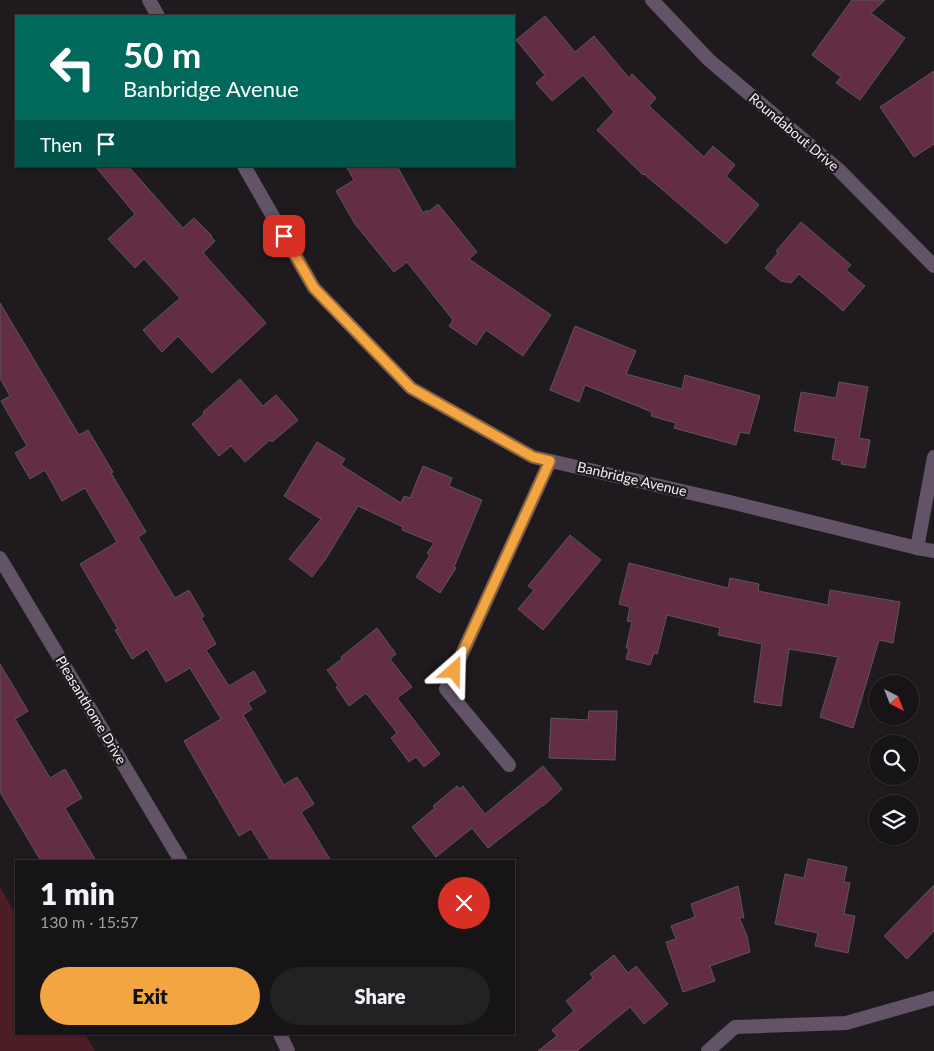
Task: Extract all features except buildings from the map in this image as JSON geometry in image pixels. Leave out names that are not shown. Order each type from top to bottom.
[{"type":"street","points":[[149,0],[157,15]]},
{"type":"street","name":"Roundabout Drive","points":[[652,0],[709,60],[838,170],[934,266]]},
{"type":"street","name":"Banbridge Avenue","points":[[245,167],[314,288],[411,388],[533,457],[934,551]]},
{"type":"street","points":[[917,548],[934,457]]},
{"type":"street","points":[[509,765],[446,689],[550,461]]},
{"type":"street","name":"Pleasanthome Drive","points":[[0,558],[180,860]]},
{"type":"street","points":[[708,1051],[735,1027],[846,1023],[934,998]]},
{"type":"street","points":[[280,1035],[288,1051]]},
{"type":"shaded area","points":[[0,887],[15,913],[15,1035],[86,1035],[95,1051],[0,1051]]},
{"type":"route","points":[[284,236],[314,288],[411,388],[533,457],[550,461],[454,671]]}]
